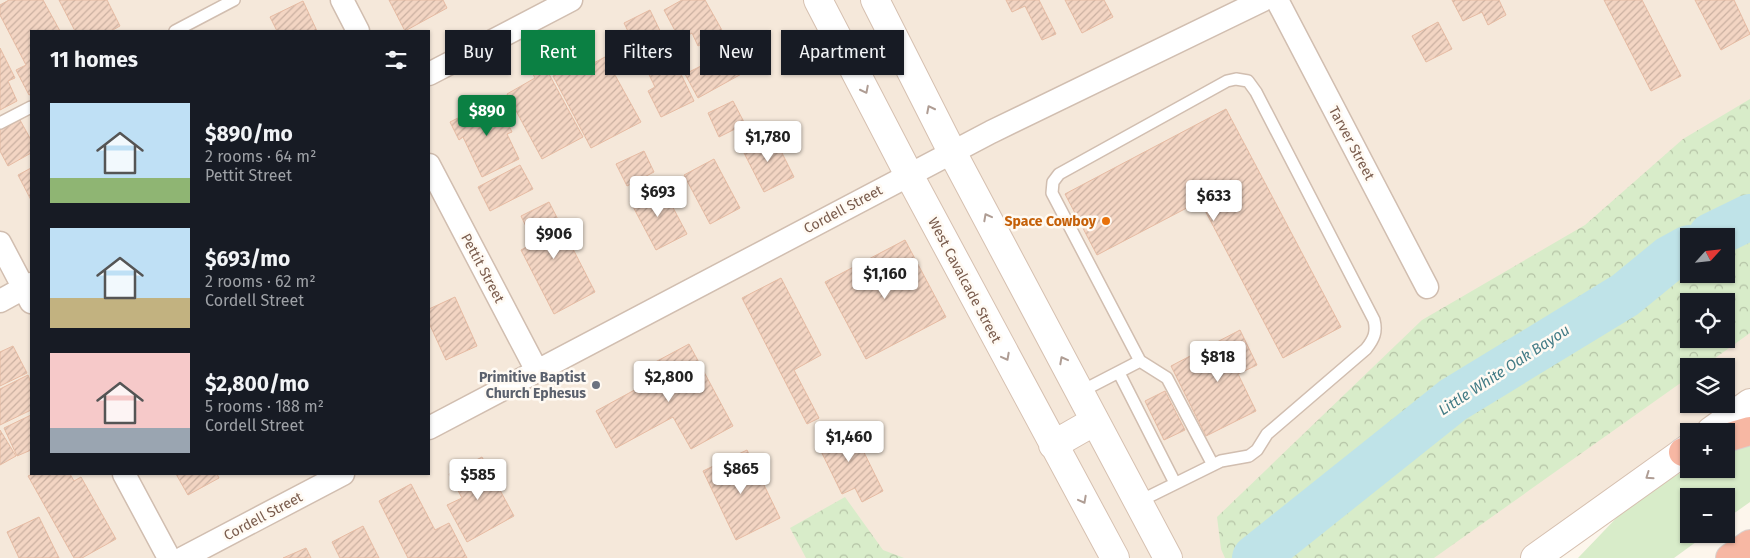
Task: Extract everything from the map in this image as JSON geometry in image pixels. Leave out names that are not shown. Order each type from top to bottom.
[{"type":"highway","points":[[1735,435],[1750,431]]},
{"type":"highway","points":[[1730,558],[1750,544]]},
{"type":"main road","name":"West Cavalcade Street","points":[[818,0],[909,175],[1114,558]]},
{"type":"main road","points":[[874,0],[952,152],[1164,550]]},
{"type":"main road","points":[[1722,423],[1750,403]]},
{"type":"main road","points":[[1053,445],[1095,421]]},
{"type":"main road","points":[[1535,558],[1680,455]]},
{"type":"street","points":[[342,0],[357,30]]},
{"type":"street","points":[[430,73],[571,0]]},
{"type":"street","name":"Cordell Street","points":[[430,427],[952,152],[1263,0]]},
{"type":"street","name":"Tarver Street","points":[[1277,0],[1427,287]]},
{"type":"street","name":"Pettit Street","points":[[430,167],[538,371]]},
{"type":"street","points":[[0,243],[29,292],[0,301]]},
{"type":"street","points":[[125,475],[169,558]]},
{"type":"street","name":"Cordell Street","points":[[183,558],[341,475]]},
{"type":"lane","points":[[177,30],[234,0]]},
{"type":"lane","points":[[1138,502],[1175,483],[1213,465],[1221,461],[1248,456],[1257,450],[1267,434],[1366,349],[1373,340],[1376,329],[1369,311],[1256,92],[1248,81],[1236,79],[1227,81],[1058,174],[1053,182],[1052,193],[1140,361],[1168,378],[1213,465]]},
{"type":"lane","points":[[0,123],[30,107]]},
{"type":"lane","points":[[1080,392],[1140,361]]},
{"type":"lane","points":[[1119,373],[1175,483]]},
{"type":"shaded area","points":[[0,0],[1750,0],[1750,395],[1735,406],[1735,358],[1680,358],[1680,413],[1726,413],[1713,423],[1680,423],[1680,448],[1531,558],[0,558]]},
{"type":"green space","points":[[1750,99],[1750,333],[1735,344],[1735,293],[1680,293],[1680,348],[1729,348],[1715,358],[1680,358],[1680,383],[1434,558],[1225,558],[1221,549],[1217,517],[1422,320],[1585,225],[1683,139]]},
{"type":"green space","points":[[1750,437],[1750,502],[1735,513],[1735,488],[1680,488],[1680,543],[1695,543],[1674,558],[1578,558],[1625,509],[1680,473],[1680,478],[1735,478],[1735,444]]},
{"type":"green space","points":[[845,497],[883,550],[904,558],[806,558],[790,528]]},
{"type":"building","points":[[9,0],[43,0],[59,30],[30,30],[29,95],[16,70],[26,65],[0,15],[0,5]]},
{"type":"building","points":[[59,0],[107,0],[120,26],[113,30],[74,30]]},
{"type":"building","points":[[389,0],[443,0],[447,8],[404,30]]},
{"type":"building","points":[[682,0],[705,0],[722,30],[700,30],[700,45],[698,46],[692,33],[690,34],[690,30],[675,30],[664,10]]},
{"type":"building","points":[[1006,0],[1039,0],[1056,34],[1042,40],[1025,6],[1012,12]]},
{"type":"building","points":[[1065,0],[1104,0],[1113,17],[1082,33]]},
{"type":"building","points":[[1452,0],[1499,0],[1506,15],[1488,25],[1482,12],[1463,21]]},
{"type":"building","points":[[1604,0],[1642,0],[1681,76],[1651,91]]},
{"type":"building","points":[[1695,0],[1734,0],[1750,34],[1721,50]]},
{"type":"building","points":[[303,1],[317,30],[276,30],[270,17]]},
{"type":"building","points":[[650,10],[660,30],[627,30],[624,23]]},
{"type":"building","points":[[1438,22],[1452,49],[1426,62],[1412,36]]},
{"type":"building","points":[[0,48],[15,78],[8,81],[17,101],[0,110]]},
{"type":"building","points":[[605,57],[605,75],[615,75],[641,122],[591,148],[553,76],[595,75],[595,62]]},
{"type":"building","points":[[700,66],[700,75],[740,75],[698,98],[686,75],[690,75],[690,72]]},
{"type":"building","points":[[533,75],[550,75],[583,137],[542,159],[507,94],[535,78]]},
{"type":"building","points":[[649,75],[681,75],[694,101],[661,117],[648,91],[655,87]]},
{"type":"building","points":[[496,99],[512,132],[507,134],[519,159],[482,177],[463,137],[459,140],[450,122]]},
{"type":"building","points":[[733,101],[745,124],[719,137],[708,113]]},
{"type":"building","points":[[1226,109],[1341,327],[1283,358],[1200,201],[1097,255],[1065,194]]},
{"type":"building","points":[[20,120],[30,138],[30,154],[8,166],[0,151],[0,130]]},
{"type":"building","points":[[772,133],[794,177],[764,192],[742,149]]},
{"type":"building","points":[[644,151],[654,172],[627,186],[616,164]]},
{"type":"building","points":[[714,159],[740,208],[710,224],[684,175]]},
{"type":"building","points":[[520,165],[533,189],[490,211],[478,187]]},
{"type":"building","points":[[30,169],[30,198],[18,175]]},
{"type":"building","points":[[661,185],[687,234],[656,250],[630,201]]},
{"type":"building","points":[[549,202],[595,292],[554,314],[521,250],[534,243],[521,216]]},
{"type":"building","points":[[905,240],[946,317],[866,359],[825,282]]},
{"type":"building","points":[[781,278],[821,355],[794,370],[819,418],[807,424],[742,298]]},
{"type":"building","points":[[455,297],[477,346],[446,360],[430,325],[430,309]]},
{"type":"building","points":[[1240,330],[1257,365],[1238,374],[1256,411],[1206,436],[1171,366]]},
{"type":"building","points":[[689,344],[733,426],[691,449],[673,417],[616,448],[596,411],[653,380],[646,367]]},
{"type":"building","points":[[13,346],[27,373],[0,386],[0,352]]},
{"type":"building","points":[[28,375],[30,380],[30,410],[0,425],[0,389]]},
{"type":"building","points":[[1165,391],[1185,430],[1164,440],[1145,401]]},
{"type":"building","points":[[30,415],[30,450],[17,456],[4,428]]},
{"type":"building","points":[[850,424],[883,491],[862,502],[855,488],[842,494],[816,441]]},
{"type":"building","points":[[0,430],[16,456],[0,465]]},
{"type":"building","points":[[747,450],[780,518],[736,540],[703,471]]},
{"type":"building","points":[[482,457],[514,516],[467,542],[447,505],[462,498],[449,474]]},
{"type":"building","points":[[71,475],[74,481],[81,477],[116,539],[82,558],[74,558],[28,476]]},
{"type":"building","points":[[177,475],[218,475],[219,478],[188,495]]},
{"type":"building","points":[[411,484],[435,530],[449,523],[467,558],[408,558],[379,501]]},
{"type":"building","points":[[39,517],[59,558],[19,558],[7,532]]},
{"type":"building","points":[[363,526],[379,558],[340,558],[332,542]]},
{"type":"building","points":[[306,548],[311,558],[283,558]]},
{"type":"waterway","name":"Little White Oak Bayou","points":[[1727,228],[1750,217]]},
{"type":"waterway","name":"Little White Oak Bayou","points":[[1255,558],[1453,400],[1625,295],[1669,259],[1680,253]]},
{"type":"place","name":"Space Cowboy","points":[[1106,221]]},
{"type":"place","name":"Primitive Baptist Church Ephesus","points":[[596,385]]}]
